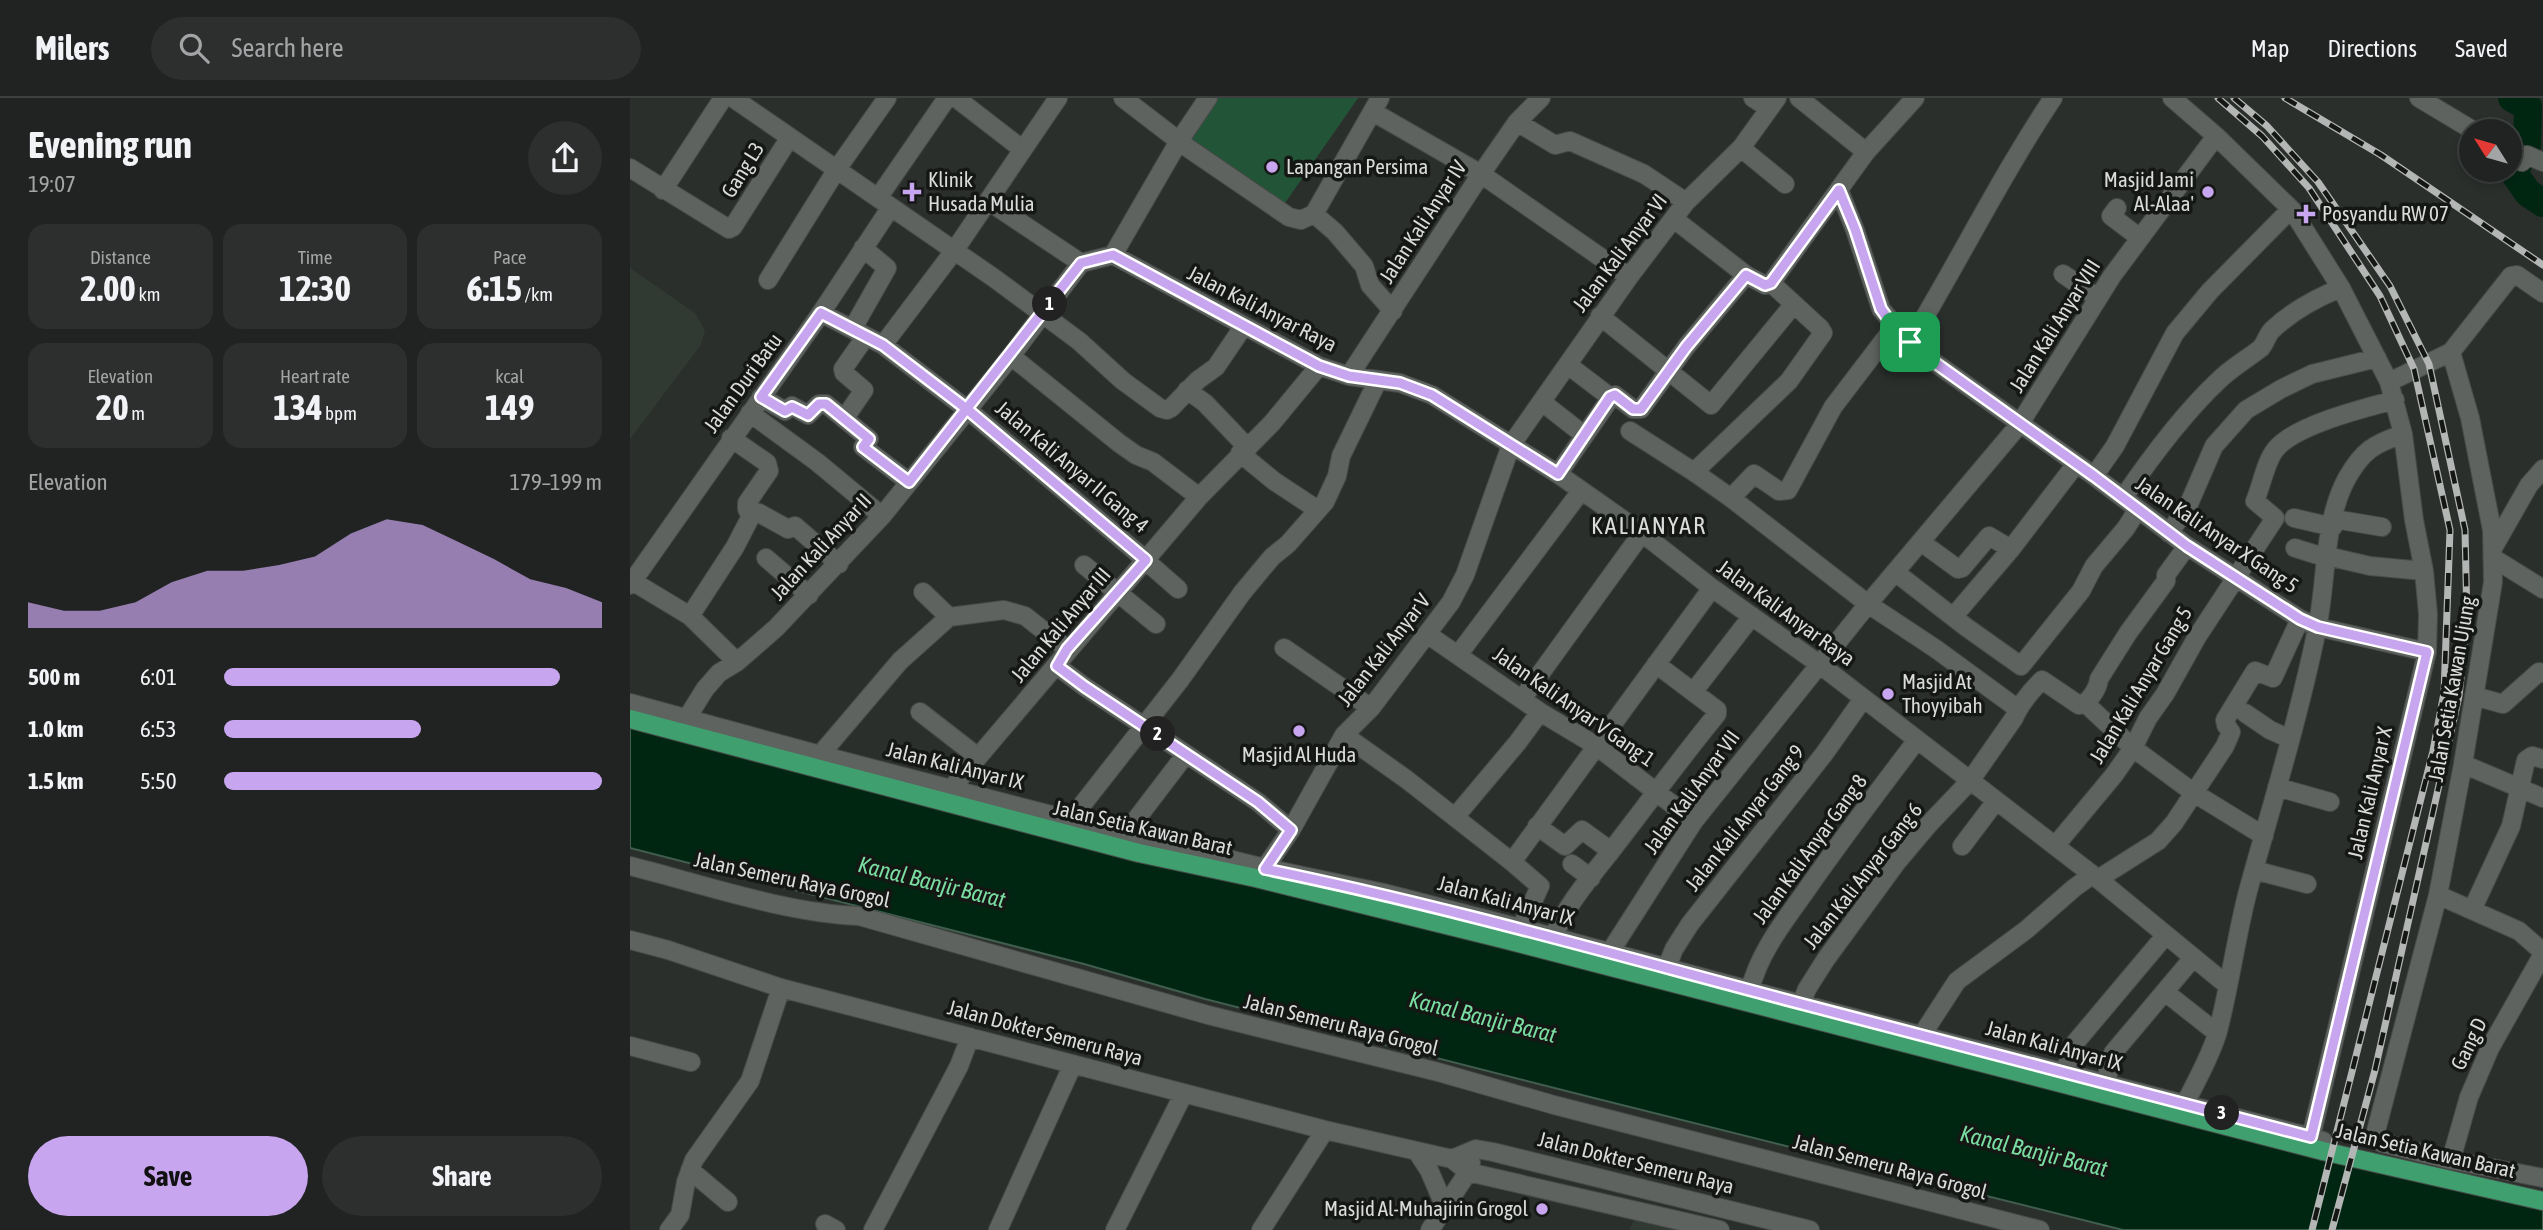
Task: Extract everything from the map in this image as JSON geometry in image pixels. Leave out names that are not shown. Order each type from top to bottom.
[{"type":"main road","name":"Jalan Setia Kawan Barat","points":[[630,719],[1139,853],[1256,878],[1503,939],[2543,1201]]},
{"type":"street","points":[[630,168],[663,190],[723,98]]},
{"type":"street","points":[[768,280],[837,169],[887,98]]},
{"type":"street","name":"Jalan Duri Batu","points":[[631,583],[821,313],[863,248],[885,203],[947,98]]},
{"type":"street","points":[[956,98],[1022,149]]},
{"type":"street","points":[[883,345],[954,251],[1058,98]]},
{"type":"street","points":[[1123,98],[1179,141],[1289,217],[1301,220],[1314,214],[1377,105],[1629,276]]},
{"type":"street","points":[[988,201],[1081,263],[1113,255],[1179,141],[1208,98]]},
{"type":"street","name":"Jalan Kali Anyar IV","points":[[1349,376],[1480,174],[1517,122],[1541,98]]},
{"type":"street","points":[[1753,98],[1773,103]]},
{"type":"street","points":[[1799,98],[1866,152]]},
{"type":"street","points":[[1674,219],[1746,275],[1765,285],[1771,283],[1866,152],[1915,98]]},
{"type":"street","points":[[1910,342],[1953,272],[2027,137],[2053,98]]},
{"type":"street","name":"Jalan Kali Anyar X","points":[[2172,98],[2217,136],[2291,209],[2341,288],[2389,382],[2395,400],[2403,434],[2414,520],[2424,571],[2428,614],[2427,652],[2317,1144]]},
{"type":"street","points":[[2419,98],[2459,122]]},
{"type":"street","points":[[742,100],[1043,314],[1160,408],[1171,408],[1187,390],[1216,366],[1244,327]]},
{"type":"street","name":"Jalan Kali Anyar VI","points":[[1511,445],[1629,276],[1686,202],[1773,103]]},
{"type":"street","points":[[1517,122],[1555,145],[1570,141],[1644,174],[1686,202]]},
{"type":"street","name":"Gang L3","points":[[663,190],[729,229],[733,227],[790,136]]},
{"type":"street","name":"Jalan Kali Anyar VIII","points":[[1819,664],[2020,425],[2098,298],[2217,136]]},
{"type":"street","points":[[1740,141],[1785,184]]},
{"type":"street","points":[[2522,157],[2528,155],[2543,162]]},
{"type":"street","name":"Jalan Kali Anyar X Gang 5","points":[[1839,190],[1855,229],[1881,309],[1894,327],[1927,357],[2187,546],[2300,619],[2318,627],[2427,652]]},
{"type":"street","points":[[2117,208],[2111,216],[2140,238]]},
{"type":"street","points":[[2094,476],[2115,446],[2175,333],[2210,291],[2291,209]]},
{"type":"street","points":[[1314,214],[1335,232],[1364,266],[1370,285],[1393,310]]},
{"type":"street","points":[[844,419],[864,390],[844,373],[843,369],[887,268],[863,248]]},
{"type":"street","name":"Jalan Kali Anyar Raya","points":[[1113,255],[1319,366],[1349,376],[1400,383],[1432,395],[1558,474],[1819,664],[2095,877],[2227,985]]},
{"type":"street","name":"Jalan Kali Anyar II","points":[[687,718],[705,689],[719,673],[737,662],[809,595],[882,516],[1081,263]]},
{"type":"street","points":[[2063,274],[2098,298]]},
{"type":"street","points":[[1558,474],[1610,397],[1615,395],[1633,409],[1641,409],[1746,275]]},
{"type":"street","points":[[2389,382],[2451,352],[2509,278],[2517,275],[2543,293]]},
{"type":"street","points":[[1693,472],[1789,381],[1823,333],[1771,283]]},
{"type":"street","points":[[2123,498],[2143,468],[2219,379],[2263,346],[2268,334],[2280,322],[2300,308],[2341,288]]},
{"type":"street","points":[[1600,316],[1712,404],[1794,304]]},
{"type":"street","name":"Jalan Kali Anyar II Gang 4","points":[[821,313],[883,345],[968,410],[1178,589]]},
{"type":"street","points":[[1731,498],[1754,474],[1779,491],[1788,491],[1833,407],[1894,327]]},
{"type":"street","name":"Jalan Setia Kawan Ujung","points":[[2376,1131],[2438,895],[2493,582],[2493,553],[2470,418],[2451,352]]},
{"type":"street","points":[[1010,356],[1119,443],[1136,455],[1153,462],[1199,497]]},
{"type":"street","points":[[2169,533],[2188,506],[2214,446],[2246,410],[2312,373],[2377,358]]},
{"type":"street","points":[[1568,365],[1610,397]]},
{"type":"street","name":"Jalan Kali Anyar III","points":[[951,789],[1057,666],[1067,649],[1199,497],[1319,366]]},
{"type":"street","points":[[1071,819],[1146,725],[1242,593],[1272,557],[1288,544],[1318,510],[1333,486],[1341,456],[1378,380]]},
{"type":"street","points":[[1187,390],[1205,403],[1244,450],[1275,481],[1318,510]]},
{"type":"street","points":[[761,397],[785,411],[792,407],[808,415],[823,402],[869,439],[863,447],[909,482]]},
{"type":"street","name":"Jalan Kali Anyar Gang 5","points":[[2055,846],[2133,748],[2197,637],[2275,518],[2255,501],[2274,450],[2319,423],[2395,400]]},
{"type":"street","points":[[1542,402],[1584,435]]},
{"type":"street","points":[[750,413],[808,455],[882,516]]},
{"type":"street","points":[[1630,431],[1731,498],[1868,604],[1936,649],[2018,709]]},
{"type":"street","points":[[2185,1104],[2217,1033],[2254,870],[2318,627],[2337,504],[2347,480],[2362,457],[2375,444],[2403,434]]},
{"type":"street","points":[[731,438],[769,467],[747,503],[751,516]]},
{"type":"street","name":"Jalan Kali Anyar V","points":[[1265,869],[1291,830],[1344,735],[1371,708],[1451,602],[1465,575],[1511,445]]},
{"type":"street","points":[[1953,617],[2011,549],[2076,464]]},
{"type":"street","points":[[2543,469],[2524,494],[2493,553],[2543,589]]},
{"type":"street","points":[[1458,655],[1581,491]]},
{"type":"street","points":[[2021,666],[2081,591],[2094,566],[2126,528],[2138,509]]},
{"type":"street","points":[[690,616],[755,512],[788,530],[795,526],[839,564]]},
{"type":"street","points":[[2294,518],[2382,527]]},
{"type":"street","points":[[1522,699],[1642,533]]},
{"type":"street","points":[[1921,542],[1958,569],[1962,568],[1989,536],[2011,549]]},
{"type":"street","points":[[1895,572],[1953,617],[2079,705],[2085,703],[2098,686],[2099,679],[2128,633],[2166,581],[2166,575],[2187,546]]},
{"type":"street","points":[[2295,548],[2370,566],[2424,571]]},
{"type":"street","points":[[766,558],[809,595]]},
{"type":"street","points":[[1084,565],[1156,624]]},
{"type":"street","points":[[631,583],[690,616],[737,662]]},
{"type":"street","points":[[1512,862],[1712,588]]},
{"type":"street","points":[[923,592],[949,617]]},
{"type":"street","points":[[820,755],[900,661],[949,617],[1004,610],[1025,616],[1067,649]]},
{"type":"street","points":[[1694,691],[1752,616]]},
{"type":"street","points":[[1922,1035],[1957,981],[2026,930],[2074,888],[2158,841],[2225,746],[2231,732],[2225,720],[2255,671],[2274,677],[2300,619]]},
{"type":"street","name":"Jalan Kali Anyar V Gang 1","points":[[1427,634],[1540,712],[1595,746],[1694,821]]},
{"type":"street","points":[[1284,648],[1371,708]]},
{"type":"street","points":[[1554,937],[1565,912],[1717,714],[1717,710],[1694,691],[1656,664]]},
{"type":"street","name":"Jalan Kali Anyar VII","points":[[1610,952],[1694,821],[1819,664]]},
{"type":"street","points":[[1057,666],[1258,802],[1291,830]]},
{"type":"street","points":[[2474,695],[2503,704],[2539,672],[2543,673]]},
{"type":"street","name":"Jalan Kali Anyar Gang 6","points":[[1801,1004],[1826,959],[1898,862],[1969,781],[2018,709],[2042,680]]},
{"type":"street","name":"Jalan Kali Anyar Gang 9","points":[[1667,967],[1674,949],[1690,924],[1824,754],[1863,699]]},
{"type":"street","name":"Jalan Kali Anyar IX","points":[[630,703],[1125,834],[1265,869],[1384,893],[1521,928],[2185,1104],[2317,1144]]},
{"type":"street","points":[[2085,703],[2133,748],[2194,793],[2264,836]]},
{"type":"street","points":[[920,712],[978,757]]},
{"type":"street","points":[[1455,817],[1540,712]]},
{"type":"street","points":[[2245,713],[2270,730],[2290,739]]},
{"type":"street","points":[[1344,735],[1455,817],[1540,887],[1521,928]]},
{"type":"street","name":"Jalan Kali Anyar Gang 8","points":[[1750,990],[1754,973],[1766,948],[1917,740]]},
{"type":"street","points":[[1125,834],[1186,754]]},
{"type":"street","points":[[2473,908],[2500,853],[2521,789],[2526,760],[2532,756],[2543,759]]},
{"type":"street","points":[[2463,764],[2543,798]]},
{"type":"street","points":[[2277,787],[2330,802]]},
{"type":"street","points":[[1962,846],[1996,801]]},
{"type":"street","points":[[1537,826],[1565,846],[1581,830],[1611,850]]},
{"type":"street","points":[[1572,864],[1591,878]]},
{"type":"street","name":"Jalan Semeru Raya Grogol","points":[[630,866],[769,901],[837,915],[859,916],[1208,1015],[1438,1072],[1554,1105],[2040,1230]]},
{"type":"street","points":[[2254,870],[2307,884]]},
{"type":"street","points":[[2438,895],[2473,908],[2519,931],[2543,953]]},
{"type":"street","points":[[2064,1073],[2075,1043],[2165,936]]},
{"type":"street","name":"Jalan Dokter Semeru Raya","points":[[630,940],[781,988],[1325,1130],[1452,1159],[1468,1172],[1720,1230]]},
{"type":"street","name":"Gang D","points":[[2451,1160],[2469,1097],[2490,1048],[2543,953]]},
{"type":"street","points":[[2108,1084],[2108,1067],[2113,1053],[2127,1033],[2193,958]]},
{"type":"street","points":[[669,1230],[680,1215],[690,1170],[703,1146],[750,1082],[781,988]]},
{"type":"street","points":[[2165,992],[2217,1033]]},
{"type":"street","points":[[873,1230],[959,1066],[970,1037]]},
{"type":"street","points":[[630,1046],[691,1062]]},
{"type":"street","points":[[998,1230],[1073,1064]]},
{"type":"street","points":[[1115,1230],[1184,1093]]},
{"type":"street","points":[[1261,1230],[1325,1130]]},
{"type":"street","name":"Jalan Setia Kawan Barat","points":[[2376,1131],[2376,1138],[2382,1143],[2543,1178]]},
{"type":"street","points":[[1452,1159],[1476,1149]]},
{"type":"street","points":[[1430,1230],[1468,1172],[1476,1149]]},
{"type":"street","name":"Jalan Dokter Semeru Raya","points":[[1476,1149],[1810,1230]]},
{"type":"street","points":[[1419,1153],[1445,1207]]},
{"type":"street","points":[[690,1170],[728,1202]]},
{"type":"shaded area","name":"Lapangan Persima","points":[[1205,98],[1358,98],[1285,203],[1182,132]]},
{"type":"shaded area","points":[[630,268],[695,313],[705,331],[700,346],[630,439]]},
{"type":"shaded area","points":[[1641,1206],[1692,1230],[1629,1230]]},
{"type":"water","name":"Kanal Banjir Barat","points":[[630,726],[2543,1210],[2543,1230],[2123,1230],[1205,999],[1084,964],[630,848]]},
{"type":"waterway","points":[[2512,98],[2528,107],[2527,145],[2514,173],[2528,193],[2543,203]]},
{"type":"railway","points":[[2218,98],[2262,136],[2309,188],[2380,296],[2414,369],[2450,530],[2444,693],[2433,751],[2312,1230]]},
{"type":"railway","points":[[2234,98],[2267,126],[2318,182],[2390,286],[2429,364],[2465,530],[2467,621],[2459,696],[2375,1070],[2332,1230]]},
{"type":"railway","points":[[2285,98],[2381,155],[2543,265]]},
{"type":"place","name":"Lapangan Persima","points":[[1272,167]]},
{"type":"place","name":"Klinik Husada Mulia","points":[[912,192]]},
{"type":"place","name":"Masjid Jami Al-Alaa'","points":[[2208,192]]},
{"type":"place","name":"Posyandu RW 07","points":[[2306,214]]},
{"type":"place","name":"Masjid At Thoyyibah","points":[[1888,694]]},
{"type":"place","name":"Masjid Al Huda","points":[[1299,731]]},
{"type":"place","name":"Masjid Al-Muhajirin Grogol","points":[[1542,1209]]},
{"type":"district","name":"KALIANYAR","points":[[1649,526]]},
{"type":"route","points":[[1910,342],[1894,327],[1881,309],[1855,229],[1839,190],[1771,283],[1765,285],[1746,275],[1686,347],[1641,409],[1633,409],[1615,395],[1610,397],[1558,474],[1432,395],[1400,383],[1349,376],[1319,366],[1113,255],[1081,263],[968,410],[909,482],[863,447],[869,439],[823,402],[808,415],[792,407],[785,411],[761,397],[821,313],[883,345],[968,410],[1146,560],[1067,649],[1057,666],[1258,802],[1291,830],[1265,869],[1384,893],[2311,1137],[2427,652],[2318,627],[2300,619],[2198,554],[1910,342]]}]
